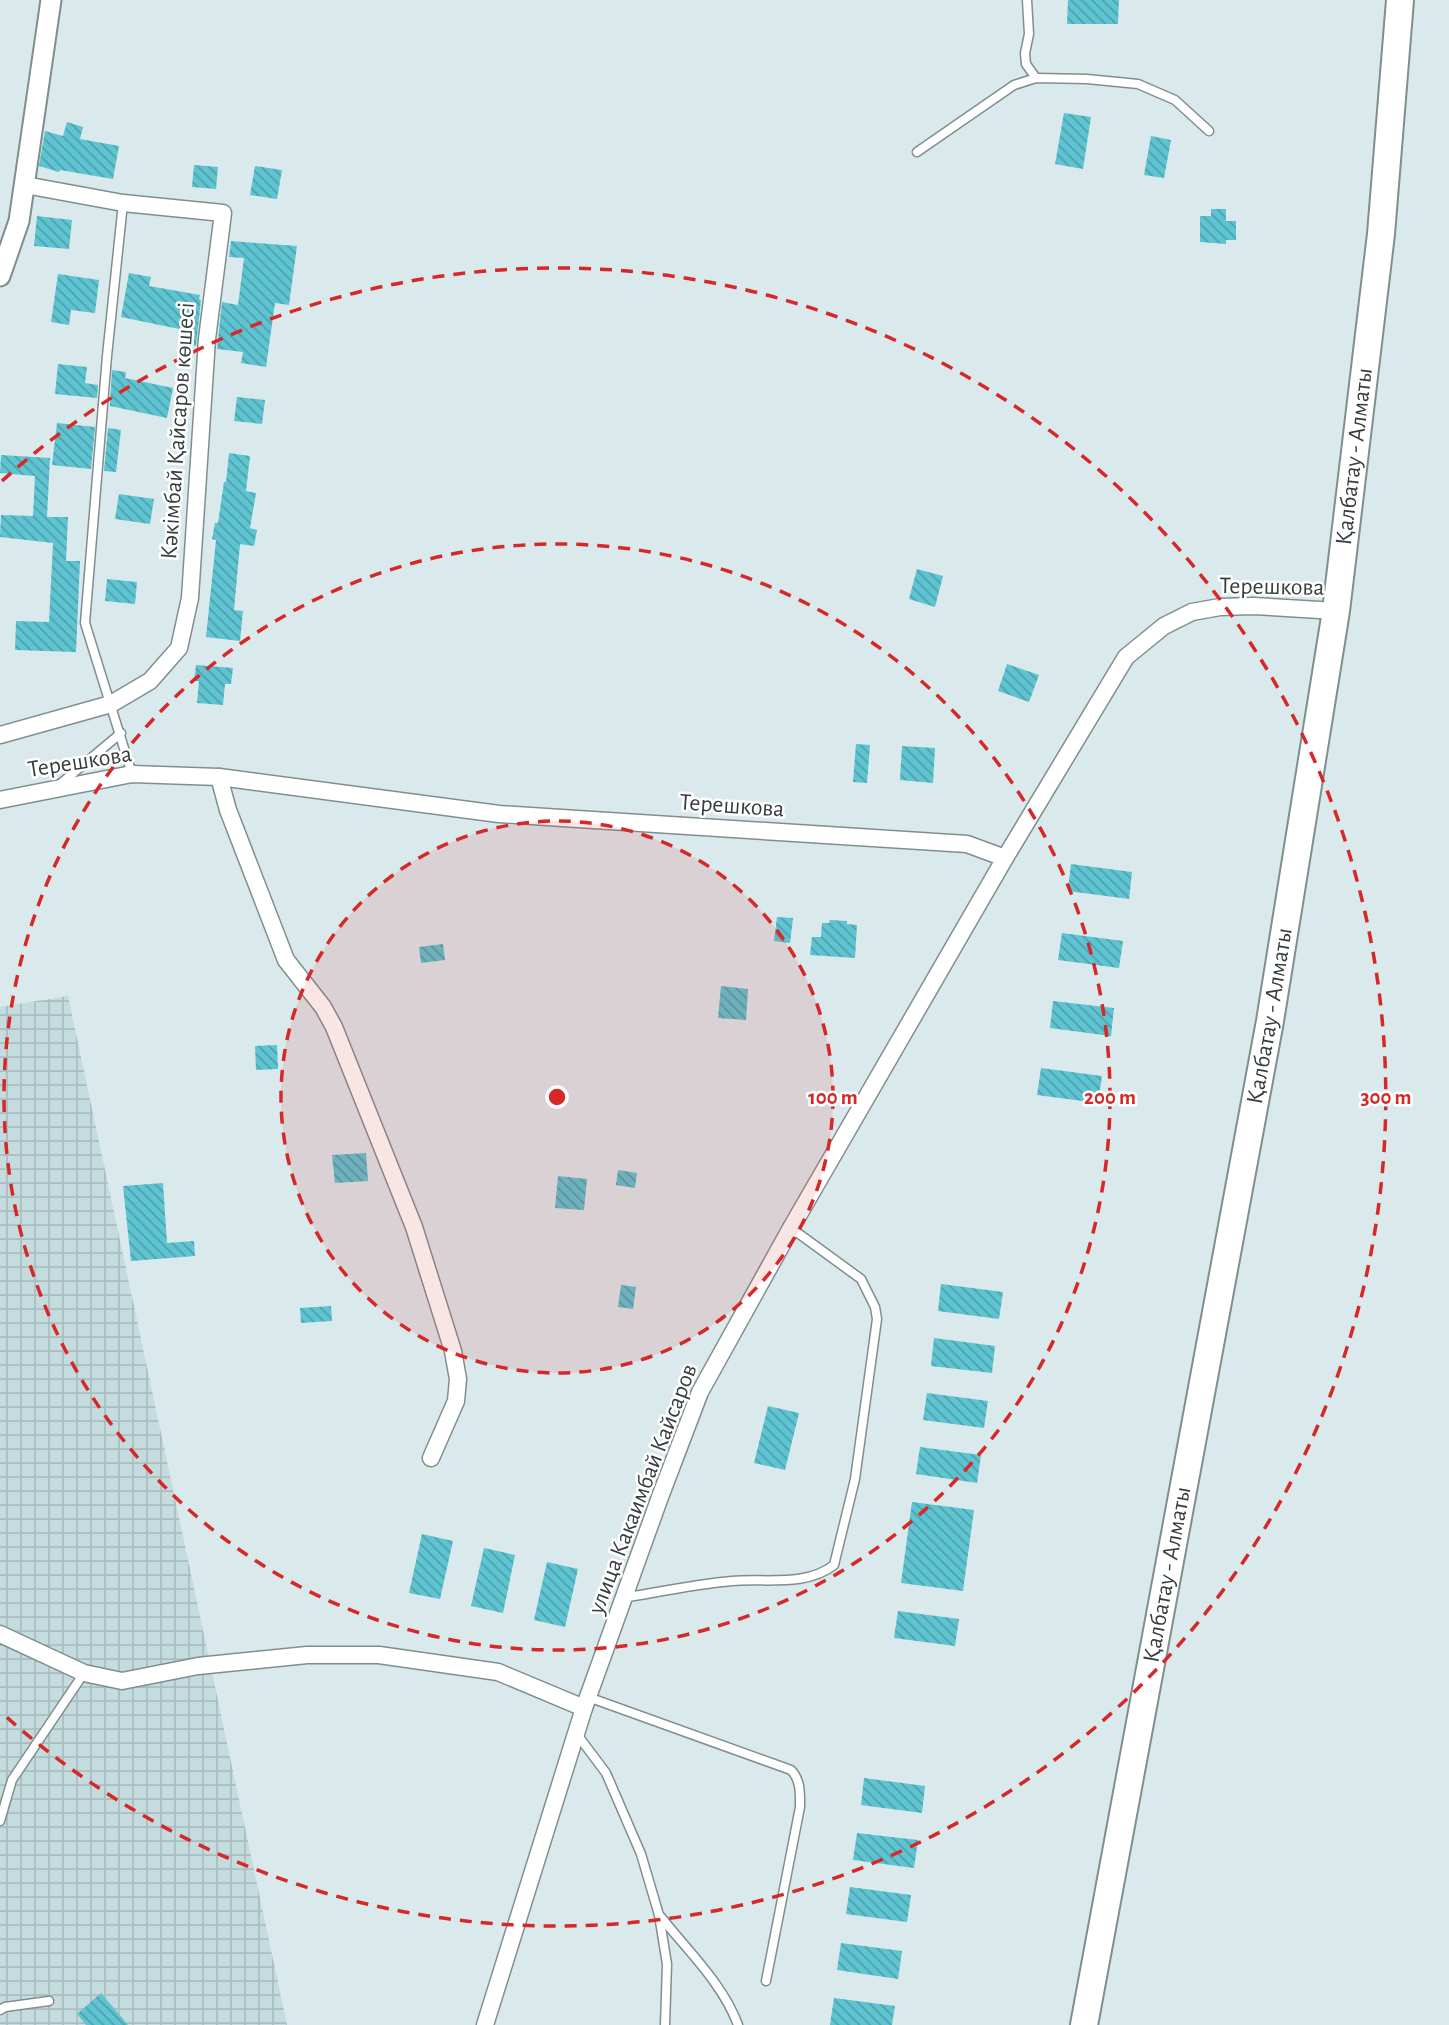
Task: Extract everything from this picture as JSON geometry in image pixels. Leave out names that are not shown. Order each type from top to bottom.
[{"type":"highway","name":"Қалбатау - Алматы","points":[[1084,2025],[1270,1021],[1336,611],[1381,234],[1400,0]]},
{"type":"street","points":[[0,276],[19,221],[51,0]]},
{"type":"street","name":"Кәкімбай Қайсаров көшесі","points":[[0,735],[111,704],[150,681],[179,648],[190,598],[207,339],[223,213],[123,203],[25,185]]},
{"type":"street","name":"Терешкова","points":[[0,800],[132,774],[219,777],[499,814],[967,844],[1005,858],[1126,657],[1164,626],[1192,612],[1220,607],[1254,606],[1336,611]]},
{"type":"street","points":[[219,777],[228,810],[286,960],[323,1007],[334,1027],[414,1227],[445,1326],[458,1379],[456,1401],[431,1458]]},
{"type":"street","name":"улица Какаимбай Кайсаров","points":[[485,2025],[586,1702],[700,1392],[791,1228],[1005,858]]},
{"type":"street","points":[[0,1634],[83,1673],[122,1681],[198,1666],[307,1655],[379,1655],[498,1672],[586,1702]]},
{"type":"lane","points":[[1027,0],[1029,34],[1026,64],[1036,78]]},
{"type":"lane","points":[[917,152],[1014,85],[1036,78],[1138,84],[1174,100],[1209,131]]},
{"type":"lane","points":[[123,203],[107,356],[85,624],[132,774]]},
{"type":"lane","points":[[54,789],[121,733]]},
{"type":"lane","points":[[623,1598],[732,1581],[806,1577],[825,1573],[834,1565],[856,1479],[877,1319],[875,1307],[861,1279],[791,1228]]},
{"type":"lane","points":[[0,1821],[12,1780],[83,1673]]},
{"type":"lane","points":[[586,1702],[791,1770],[795,1775],[800,1788],[800,1807],[766,1981]]},
{"type":"lane","points":[[576,1734],[606,1773],[640,1854],[659,1914],[667,1965],[665,2025]]},
{"type":"lane","points":[[659,1914],[723,1994],[738,2025]]},
{"type":"lane","points":[[0,2010],[49,2001]]},
{"type":"shaded area","points":[[68,996],[287,2025],[0,2025],[0,1007]]},
{"type":"building","points":[[1068,0],[1119,0],[1118,24],[1067,24]]},
{"type":"building","points":[[1064,113],[1091,117],[1083,169],[1055,164]]},
{"type":"building","points":[[67,122],[83,127],[80,139],[119,146],[113,179],[60,170],[59,172],[39,166],[45,131],[63,136]]},
{"type":"building","points":[[1151,136],[1171,140],[1164,178],[1144,175]]},
{"type":"building","points":[[194,165],[218,167],[216,189],[192,187]]},
{"type":"building","points":[[255,166],[282,170],[277,199],[250,195]]},
{"type":"building","points":[[1211,209],[1226,209],[1226,221],[1236,221],[1236,240],[1226,240],[1226,244],[1200,242],[1200,216],[1211,216]]},
{"type":"building","points":[[37,216],[72,220],[69,249],[34,246]]},
{"type":"building","points":[[231,241],[297,246],[289,305],[275,303],[266,367],[241,363],[243,352],[217,349],[222,302],[238,305],[244,258],[229,257]]},
{"type":"building","points":[[129,273],[151,277],[149,286],[200,295],[196,346],[181,344],[184,330],[121,317]]},
{"type":"building","points":[[58,274],[99,280],[95,313],[71,310],[69,325],[51,322]]},
{"type":"building","points":[[58,364],[87,367],[85,383],[98,385],[97,398],[55,394]]},
{"type":"building","points":[[112,370],[126,372],[125,378],[173,388],[167,418],[110,406]]},
{"type":"building","points":[[237,397],[265,400],[262,424],[234,421]]},
{"type":"building","points":[[57,423],[95,427],[91,469],[52,465]]},
{"type":"building","points":[[108,428],[121,430],[116,472],[104,471]]},
{"type":"building","points":[[229,453],[250,456],[246,491],[256,493],[250,528],[257,530],[254,546],[240,544],[234,610],[243,611],[240,641],[206,637],[216,540],[212,539],[215,523],[218,523]]},
{"type":"building","points":[[1,455],[50,458],[47,517],[68,517],[66,561],[80,561],[76,652],[15,650],[16,621],[49,622],[53,543],[0,537],[1,515],[33,516],[35,476],[0,473]]},
{"type":"building","points":[[119,494],[154,499],[150,524],[115,519]]},
{"type":"building","points":[[917,569],[943,576],[935,607],[909,599]]},
{"type":"building","points":[[107,579],[137,582],[135,604],[105,601]]},
{"type":"building","points":[[1007,664],[1039,675],[1029,702],[998,691]]},
{"type":"building","points":[[196,665],[233,668],[231,684],[225,684],[223,705],[197,703],[199,681],[194,681]]},
{"type":"building","points":[[856,744],[870,745],[867,783],[853,782]]},
{"type":"building","points":[[902,746],[935,748],[933,783],[900,780]]},
{"type":"building","points":[[1071,864],[1132,872],[1129,899],[1068,891]]},
{"type":"building","points":[[777,917],[793,918],[790,943],[774,941]]},
{"type":"building","points":[[830,920],[847,921],[847,924],[857,925],[855,958],[810,955],[812,937],[821,937],[822,923],[829,923]]},
{"type":"building","points":[[1062,933],[1123,941],[1119,968],[1058,960]]},
{"type":"building","points":[[443,944],[445,960],[421,963],[419,947]]},
{"type":"building","points":[[721,986],[748,989],[746,1020],[718,1018]]},
{"type":"building","points":[[1053,1001],[1114,1008],[1111,1036],[1050,1028]]},
{"type":"building","points":[[277,1045],[278,1069],[256,1070],[255,1046]]},
{"type":"building","points":[[1041,1068],[1102,1076],[1098,1103],[1037,1095]]},
{"type":"building","points":[[366,1153],[368,1181],[335,1183],[332,1155]]},
{"type":"building","points":[[618,1170],[637,1173],[635,1188],[616,1185]]},
{"type":"building","points":[[558,1176],[587,1179],[584,1210],[555,1208]]},
{"type":"building","points":[[163,1183],[167,1243],[194,1241],[195,1256],[131,1261],[123,1186]]},
{"type":"building","points":[[941,1284],[1003,1292],[999,1319],[938,1311]]},
{"type":"building","points":[[621,1285],[636,1287],[633,1309],[618,1307]]},
{"type":"building","points":[[331,1306],[332,1321],[301,1323],[300,1308]]},
{"type":"building","points":[[934,1338],[995,1346],[992,1373],[931,1366]]},
{"type":"building","points":[[927,1393],[988,1401],[984,1428],[923,1420]]},
{"type":"building","points":[[768,1406],[799,1413],[785,1470],[754,1463]]},
{"type":"building","points":[[920,1447],[981,1455],[977,1483],[916,1474]]},
{"type":"building","points":[[912,1502],[974,1510],[963,1591],[901,1583]]},
{"type":"building","points":[[422,1534],[453,1541],[440,1599],[409,1593]]},
{"type":"building","points":[[484,1548],[515,1555],[503,1613],[471,1606]]},
{"type":"building","points":[[547,1562],[578,1569],[565,1627],[534,1620]]},
{"type":"building","points":[[898,1611],[959,1619],[955,1646],[894,1638]]},
{"type":"building","points":[[864,1778],[925,1786],[922,1813],[861,1805]]},
{"type":"building","points":[[857,1833],[918,1840],[914,1868],[853,1860]]},
{"type":"building","points":[[850,1887],[911,1895],[907,1922],[846,1914]]},
{"type":"building","points":[[841,1943],[902,1951],[898,1979],[837,1970]]},
{"type":"building","points":[[101,1993],[128,2025],[86,2025],[77,2014]]},
{"type":"building","points":[[834,1998],[895,2006],[892,2025],[830,2025]]}]
